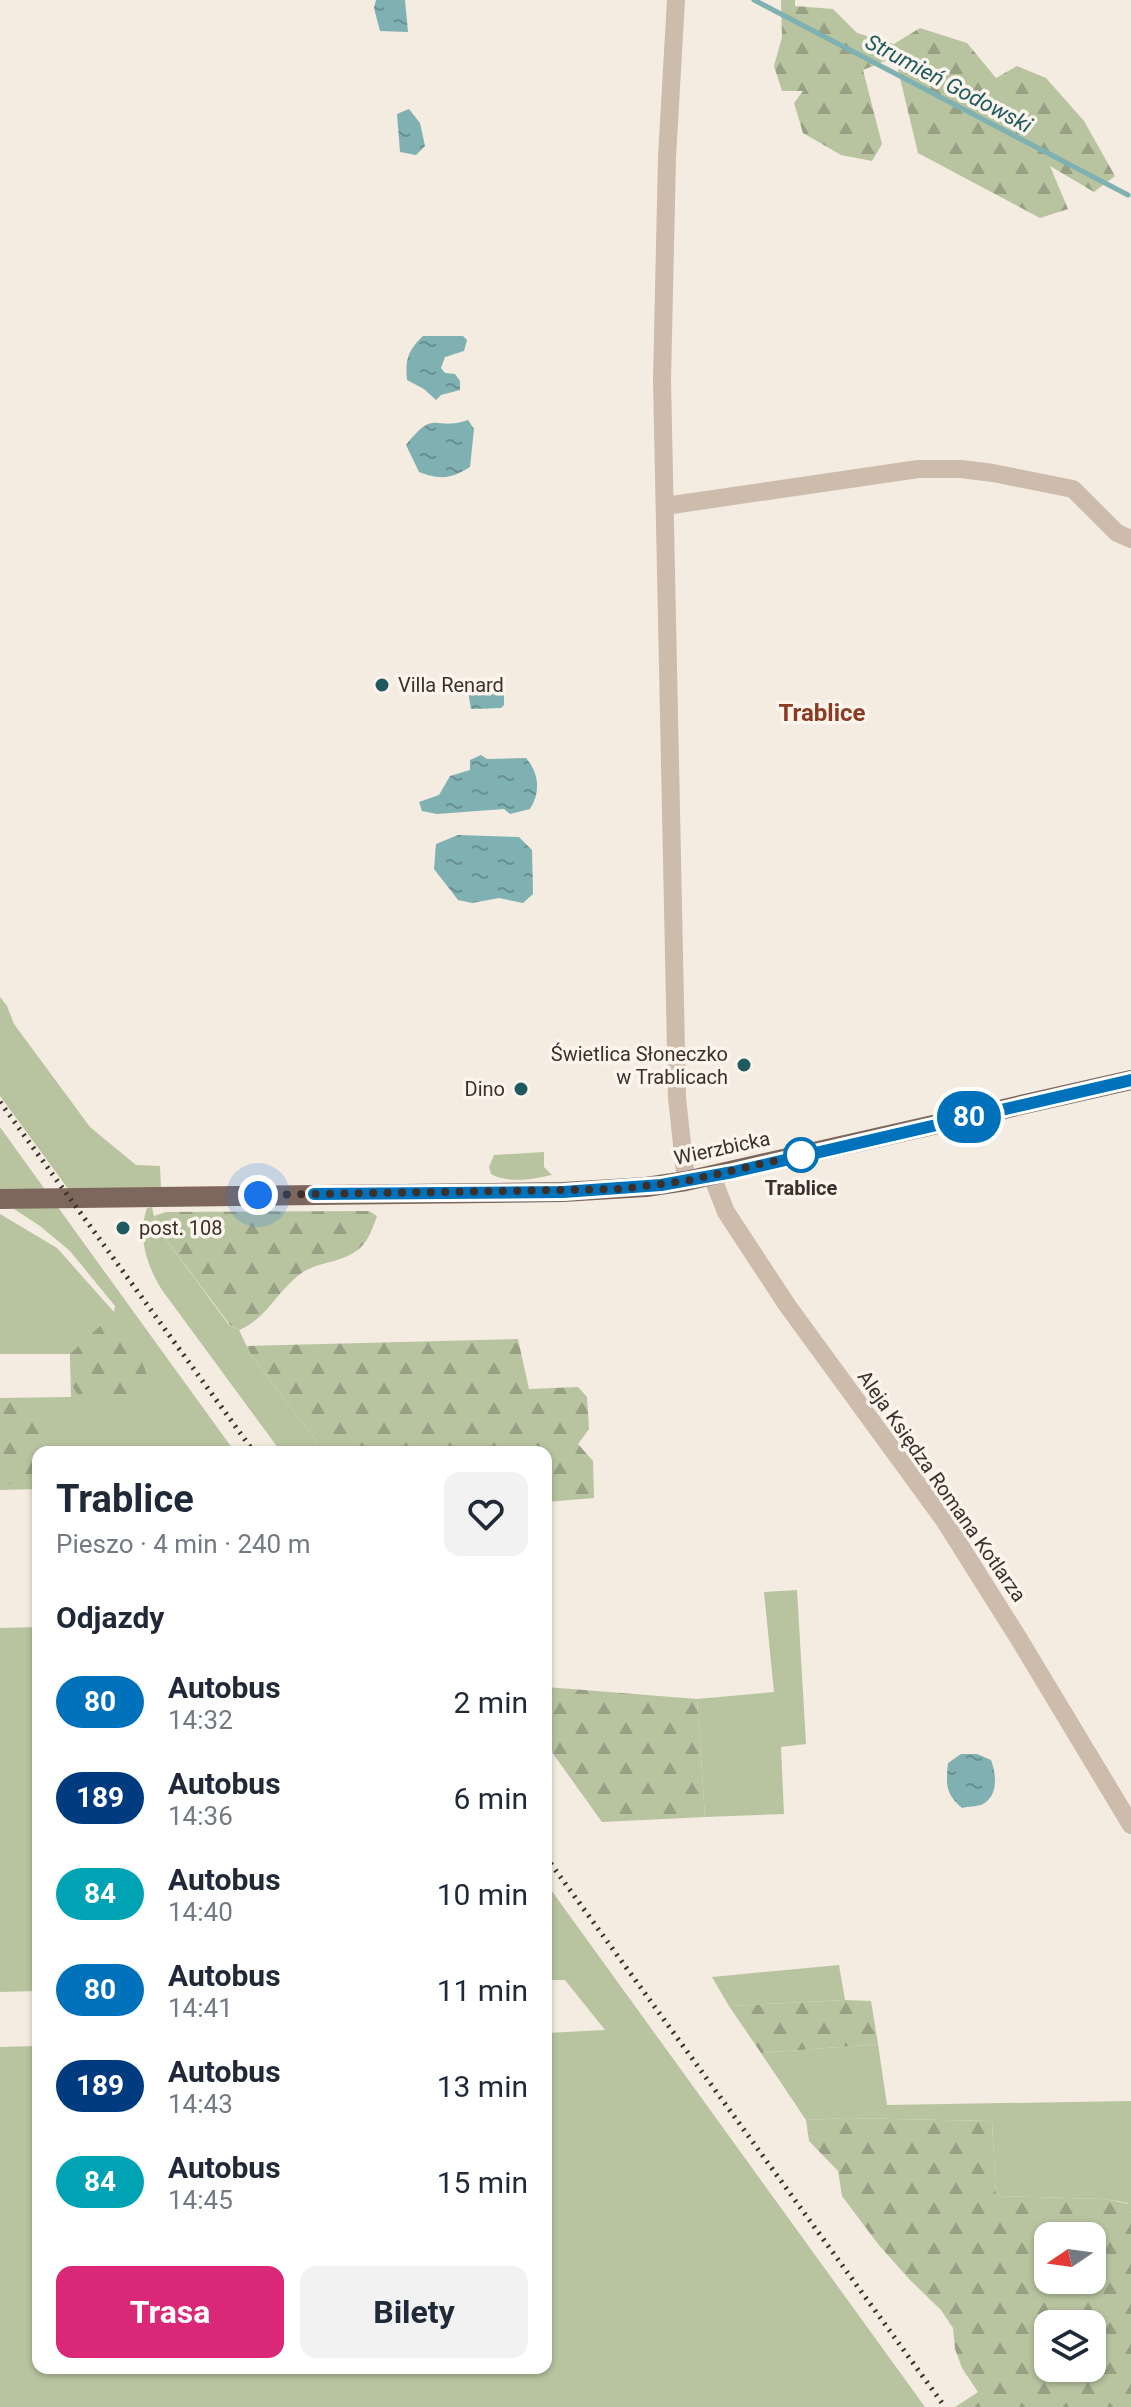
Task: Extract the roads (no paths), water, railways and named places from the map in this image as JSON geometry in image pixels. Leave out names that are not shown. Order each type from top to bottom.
[{"type":"main road","name":"Wierzbicka","points":[[0,1199],[563,1192],[646,1187],[712,1176],[1131,1080]]},
{"type":"street","points":[[676,0],[667,173],[662,380],[677,1098],[686,1181]]},
{"type":"street","points":[[665,506],[918,469],[961,469],[1073,489],[1117,533],[1131,539]]},
{"type":"street","name":"Aleja Księdza Romana Kotlarza","points":[[712,1176],[726,1212],[787,1305],[944,1520],[1131,1825]]},
{"type":"water","points":[[376,0],[405,0],[408,32],[380,31],[374,8]]},
{"type":"water","points":[[409,109],[420,123],[425,146],[416,155],[400,152],[397,114]]},
{"type":"water","points":[[423,336],[463,336],[467,340],[464,351],[445,357],[441,368],[445,373],[455,374],[460,381],[460,390],[441,395],[436,400],[407,380],[409,356]]},
{"type":"water","points":[[468,420],[474,429],[470,467],[445,477],[419,472],[406,445],[416,434],[430,424]]},
{"type":"water","points":[[474,686],[496,689],[504,695],[504,705],[501,708],[471,709],[468,691]]},
{"type":"water","points":[[481,755],[487,759],[526,758],[534,770],[537,783],[536,796],[530,809],[510,814],[504,809],[437,814],[422,811],[419,802],[439,795],[450,776],[470,770],[470,760]]},
{"type":"water","points":[[458,835],[519,837],[532,850],[533,894],[523,903],[499,898],[472,903],[458,900],[434,869],[436,844]]},
{"type":"water","points":[[961,1754],[977,1754],[991,1760],[994,1790],[981,1805],[962,1808],[950,1793],[948,1763]]},
{"type":"waterway","name":"Strumień Godowski","points":[[754,0],[1128,195]]},
{"type":"railway","points":[[0,1102],[250,1446]]},
{"type":"railway","points":[[552,1865],[945,2407]]},
{"type":"place","name":"Villa Renard","points":[[382,685]]},
{"type":"place","name":"Świetlica Słoneczko w Trablicach","points":[[744,1065]]},
{"type":"place","name":"Dino","points":[[521,1089]]},
{"type":"place","name":"Trablice","points":[[801,1155]]},
{"type":"place","name":"post. 108","points":[[123,1228]]},
{"type":"district","name":"Trablice","points":[[822,713]]}]
